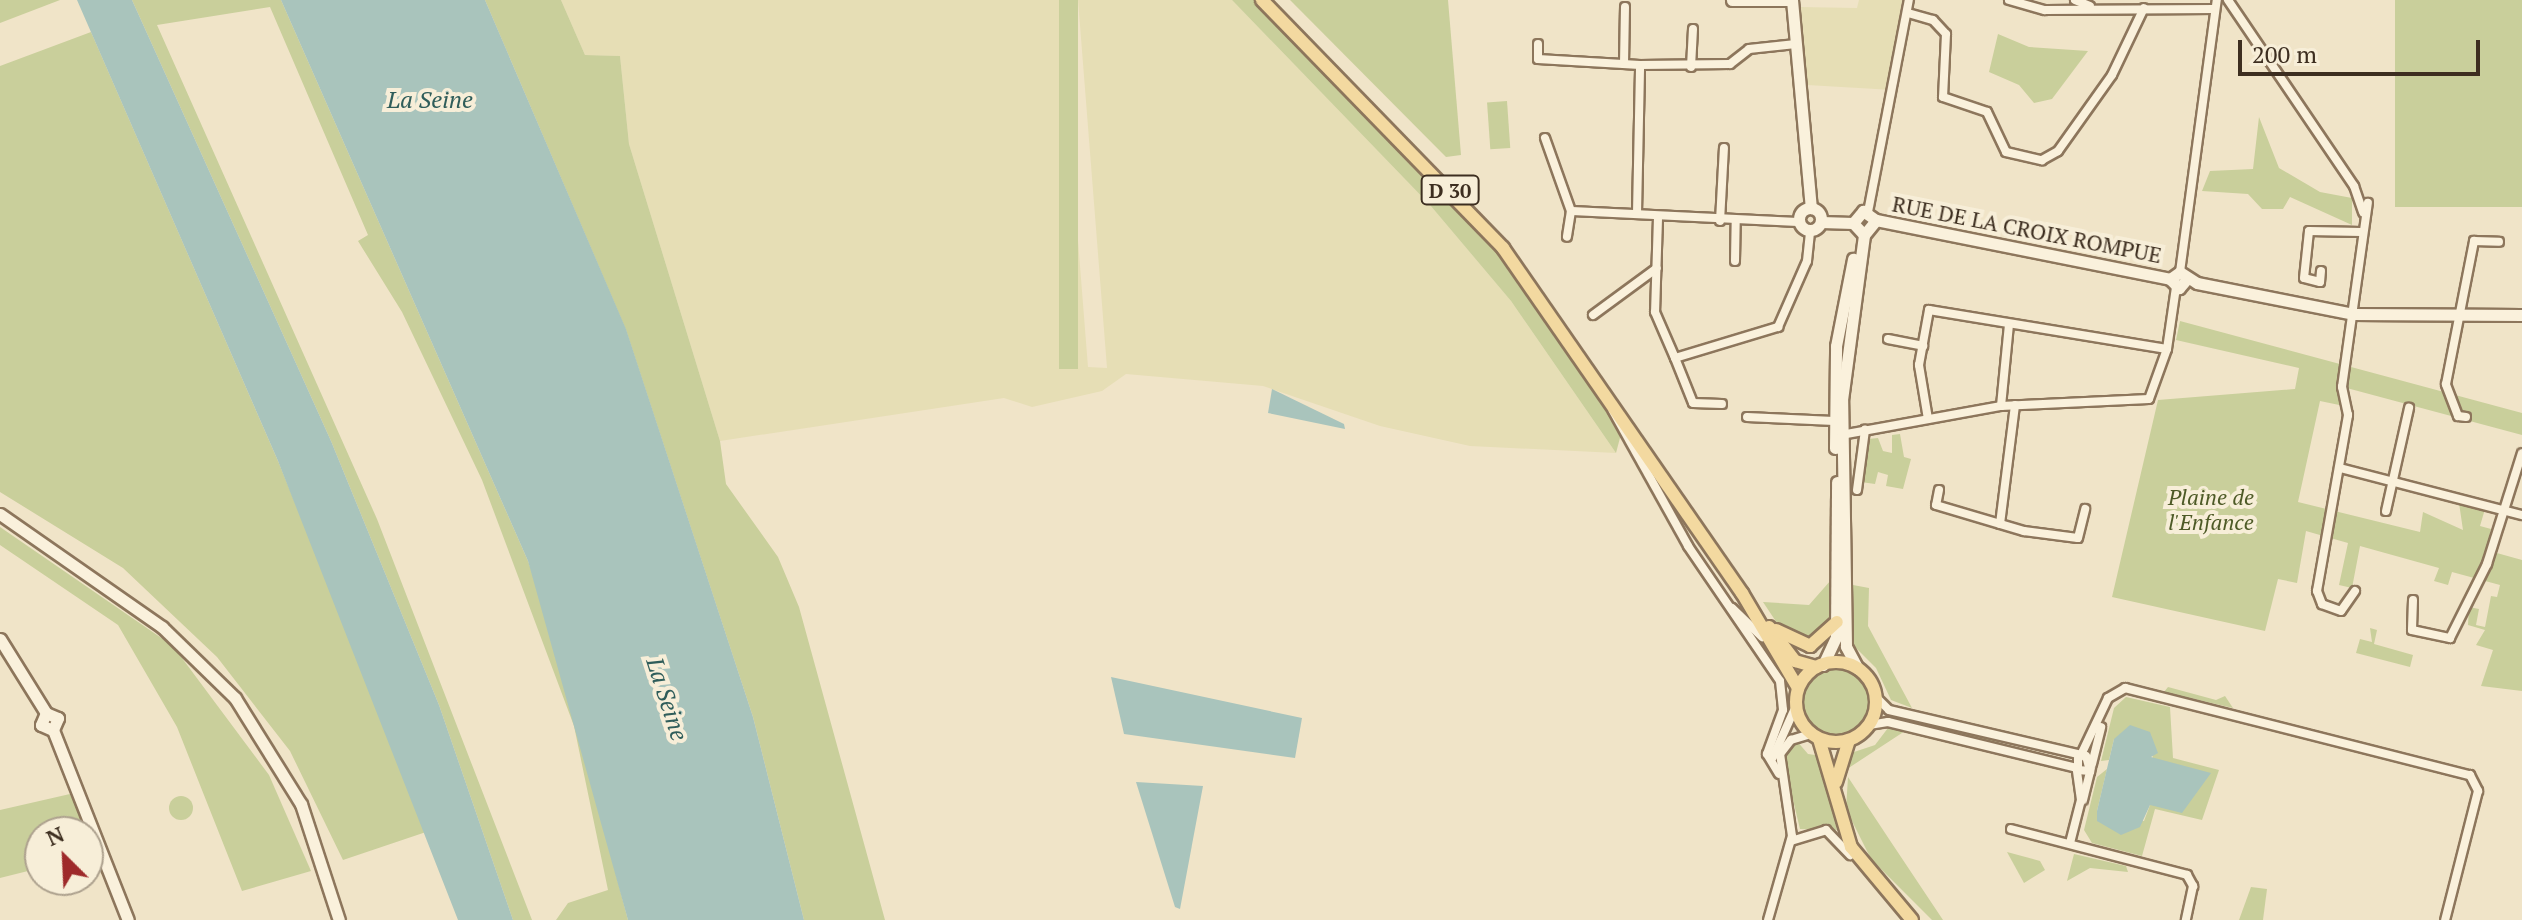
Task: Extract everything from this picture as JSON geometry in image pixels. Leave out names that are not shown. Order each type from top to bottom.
[{"type":"main road","name":"D 30","points":[[1262,0],[1503,248],[1789,656],[1819,666]]},
{"type":"main road","name":"D 30","points":[[1742,593],[1770,646],[1798,688]]},
{"type":"main road","points":[[1765,620],[1787,641],[1810,646],[1837,622]]},
{"type":"main road","points":[[1838,813],[1836,773],[1849,740],[1869,725],[1876,697],[1858,669],[1819,666],[1798,688],[1796,706],[1815,737],[1838,813],[1857,860],[1912,920]]},
{"type":"main road","points":[[1815,737],[1849,740]]},
{"type":"street","points":[[1675,358],[1778,327],[1807,261],[1810,231],[1804,214],[1808,187],[1792,0],[1732,0]]},
{"type":"street","points":[[1858,669],[1846,646],[1844,480],[1834,421],[1836,346],[1859,231],[1872,216],[1909,0]]},
{"type":"street","points":[[1838,435],[2001,406],[2152,398],[2167,349],[2216,4],[2045,10],[2009,0]]},
{"type":"street","points":[[2075,0],[2091,6]]},
{"type":"street","points":[[2228,0],[2354,186],[2365,208],[2342,387],[2349,401],[2317,591],[2322,604],[2341,611],[2355,591]]},
{"type":"street","points":[[1624,64],[1625,7]]},
{"type":"street","points":[[1908,13],[1933,20],[1946,34],[1943,97],[1987,112],[2006,152],[2042,160],[2058,151],[2112,75],[2144,8]]},
{"type":"street","points":[[1691,67],[1693,29]]},
{"type":"street","points":[[1538,44],[1538,59],[1691,67],[1796,44]]},
{"type":"street","points":[[1637,213],[1640,65]]},
{"type":"street","points":[[1545,138],[1571,211],[1567,237]]},
{"type":"street","points":[[1720,221],[1724,148]]},
{"type":"street","points":[[1571,211],[1736,222],[1804,214],[1821,222],[1859,231]]},
{"type":"street","points":[[1819,666],[1837,622],[1845,524],[1838,435],[1847,330],[1859,231],[1872,216]]},
{"type":"street","name":"RUE DE LA CROIX ROMPUE","points":[[1872,216],[2353,314],[2522,315]]},
{"type":"street","points":[[1658,218],[1657,328],[1675,358],[1693,403],[1722,404]]},
{"type":"street","points":[[1735,261],[1736,222]]},
{"type":"street","points":[[1810,231],[1821,222]]},
{"type":"street","points":[[2321,271],[2320,282],[2304,278],[2309,231],[2361,232]]},
{"type":"street","points":[[2466,417],[2458,416],[2446,384],[2474,241],[2499,242]]},
{"type":"street","points":[[1593,315],[1657,268]]},
{"type":"street","points":[[1928,419],[1923,346],[1929,310],[2167,349]]},
{"type":"street","points":[[2001,406],[2009,324]]},
{"type":"street","points":[[1888,339],[1923,346]]},
{"type":"street","points":[[1612,402],[1621,434],[1728,606],[1781,684],[1783,710],[1767,754],[1787,791]]},
{"type":"street","points":[[2000,524],[2015,405]]},
{"type":"street","points":[[2386,511],[2409,408]]},
{"type":"street","points":[[1747,417],[1834,421]]},
{"type":"street","points":[[1857,490],[1865,430]]},
{"type":"street","points":[[2413,600],[2412,630],[2450,638],[2487,564],[2522,453]]},
{"type":"street","points":[[2340,468],[2522,515]]},
{"type":"street","points":[[1939,490],[1936,505],[2000,524],[2078,538],[2085,509]]},
{"type":"street","points":[[0,514],[162,627],[235,698],[288,779],[347,920]]},
{"type":"street","points":[[1728,606],[1770,646]]},
{"type":"street","points":[[0,639],[46,713],[58,718],[53,730],[128,920]]},
{"type":"street","points":[[2070,843],[2108,698],[2125,688],[2470,775],[2478,791],[2445,920]]},
{"type":"street","points":[[1876,697],[1889,710],[2092,766]]},
{"type":"street","points":[[1779,774],[1773,750],[1796,706]]},
{"type":"street","points":[[1869,725],[1888,722],[2092,766]]},
{"type":"street","points":[[2079,808],[2078,763],[2101,722]]},
{"type":"street","points":[[1768,920],[1791,841],[1780,754],[1791,740],[1815,737]]},
{"type":"street","points":[[2011,829],[2187,875],[2193,886],[2186,920]]},
{"type":"street","points":[[1791,841],[1826,830],[1857,860]]},
{"type":"street","points":[[331,887],[339,920]]},
{"type":"shaded area","points":[[561,0],[1059,0],[1088,367],[1107,368],[1078,0],[1232,0],[1430,205],[1511,301],[1616,453],[1470,446],[1380,426],[1263,386],[1126,374],[1102,391],[1032,407],[1004,398],[720,441],[629,144],[620,56],[585,55]]},
{"type":"shaded area","points":[[1859,0],[1911,0],[1893,90],[1807,85],[1799,7],[1857,8]]},
{"type":"green space","points":[[0,0],[60,0],[0,23]]},
{"type":"green space","points":[[132,0],[281,0],[528,561],[549,621],[628,920],[556,920],[568,903],[608,890],[574,726],[482,480],[402,312],[358,241],[368,235],[270,7],[157,25],[377,519],[532,920],[513,920],[439,705],[331,441]]},
{"type":"green space","points":[[485,0],[561,0],[585,55],[620,56],[629,144],[720,441],[726,484],[778,557],[799,607],[885,920],[804,920],[753,717],[626,330]]},
{"type":"green space","points":[[1059,0],[1078,0],[1078,369],[1059,369]]},
{"type":"green space","points":[[1232,0],[1262,0],[1459,199],[1612,402],[1621,434],[1616,453],[1511,301],[1430,205]]},
{"type":"green space","points":[[1290,0],[1448,0],[1461,155],[1446,157]]},
{"type":"green space","points":[[2395,0],[2522,0],[2522,207],[2395,207]]},
{"type":"green space","points":[[91,32],[278,461],[429,831],[343,860],[290,751],[217,657],[123,568],[0,492],[0,66]]},
{"type":"green space","points":[[1998,34],[2029,47],[2088,51],[2052,99],[2034,103],[2019,85],[1989,72]]},
{"type":"green space","points":[[1507,101],[1510,148],[1490,149],[1487,102]]},
{"type":"green space","points":[[2259,117],[2279,168],[2320,192],[2352,198],[2352,225],[2290,197],[2283,209],[2262,209],[2248,194],[2202,191],[2210,171],[2253,169]]},
{"type":"green space","name":"Plaine de l'Enfance","points":[[2180,321],[2522,413],[2522,435],[2343,387],[2349,407],[2320,401],[2298,502],[2420,532],[2423,512],[2463,530],[2459,503],[2485,509],[2480,526],[2491,529],[2486,550],[2522,560],[2522,691],[2481,686],[2493,650],[2476,645],[2485,630],[2468,625],[2469,607],[2479,609],[2476,625],[2485,627],[2491,596],[2497,597],[2500,585],[2452,572],[2448,585],[2434,581],[2439,568],[2360,546],[2352,588],[2339,585],[2348,543],[2306,531],[2297,583],[2278,579],[2265,631],[2112,597],[2158,400],[2295,389],[2299,368],[2176,340]]},
{"type":"green space","points":[[1900,434],[1904,457],[1911,459],[1903,489],[1886,486],[1888,475],[1878,472],[1875,484],[1861,482],[1868,439],[1878,438],[1883,451],[1892,453],[1892,435]]},
{"type":"green space","points":[[0,527],[173,646],[269,775],[311,871],[242,891],[177,727],[118,625],[0,545]]},
{"type":"green space","points":[[1831,580],[1831,617],[1808,640],[1779,626],[1763,602],[1809,605]]},
{"type":"green space","points":[[1853,585],[1869,588],[1868,626],[1912,708],[1891,700],[1876,668],[1854,646]]},
{"type":"green space","points":[[2370,628],[2377,630],[2374,644],[2413,655],[2410,667],[2356,653],[2360,639],[2372,642]]},
{"type":"green space","points":[[1843,667],[1865,682],[1871,702],[1869,716],[1861,727],[1850,735],[1829,737],[1811,727],[1803,716],[1801,695],[1811,677],[1822,669]]},
{"type":"green space","points":[[2168,687],[2216,700],[2225,696],[2233,708],[2164,692]]},
{"type":"green space","points":[[2126,697],[2170,707],[2173,758],[2219,770],[2202,820],[2155,809],[2142,856],[2092,843],[2084,830],[2097,777],[2107,769],[2097,811],[2144,821],[2150,805],[2153,752],[2114,739],[2109,760],[2101,761],[2114,708]]},
{"type":"green space","points":[[1892,714],[2000,741],[1999,747],[1891,718]]},
{"type":"green space","points":[[1888,728],[1905,731],[1844,771],[1848,754],[1875,745]]},
{"type":"green space","points":[[1796,740],[1808,754],[1822,756],[1837,830],[1800,829],[1783,758]]},
{"type":"green space","points":[[1848,777],[1943,920],[1932,920],[1871,859],[1846,809]]},
{"type":"green space","points":[[70,794],[80,816],[24,816],[24,872],[0,878],[0,810]]},
{"type":"green space","points":[[181,796],[192,803],[193,808],[186,819],[181,820],[170,813],[169,808],[176,797]]},
{"type":"green space","points":[[2007,852],[2040,861],[2045,870],[2024,883]]},
{"type":"green space","points":[[2074,854],[2126,866],[2128,872],[2090,868],[2067,881]]},
{"type":"green space","points":[[2251,887],[2267,889],[2263,920],[2239,920]]},
{"type":"water","points":[[77,0],[132,0],[331,441],[439,705],[513,920],[458,920],[278,461]]},
{"type":"water","name":"La Seine","points":[[281,0],[485,0],[626,329],[753,717],[804,920],[628,920],[528,561]]},
{"type":"water","points":[[1272,389],[1344,424],[1345,429],[1268,413]]},
{"type":"water","points":[[1111,677],[1302,718],[1295,758],[1124,734]]},
{"type":"water","points":[[2130,725],[2150,732],[2158,753],[2151,757],[2211,773],[2182,813],[2150,805],[2140,827],[2121,835],[2097,821],[2097,811],[2114,739]]},
{"type":"water","points":[[1136,782],[1203,786],[1180,909],[1175,907]]}]
